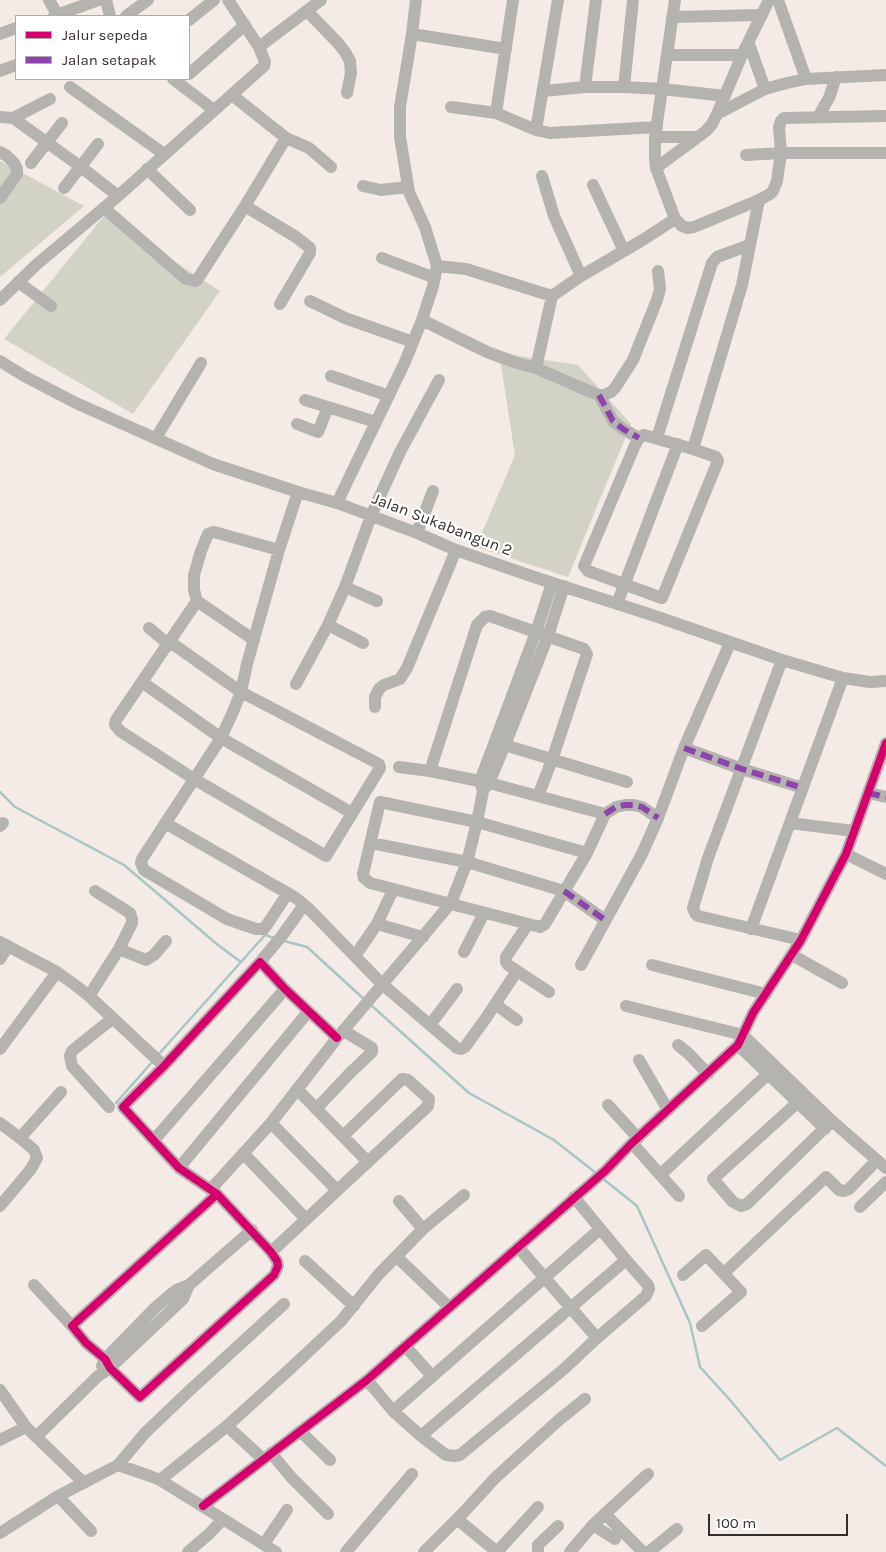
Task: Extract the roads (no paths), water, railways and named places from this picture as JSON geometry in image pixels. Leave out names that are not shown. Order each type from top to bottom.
[{"type":"street","points":[[49,0],[56,15]]},
{"type":"street","points":[[60,15],[98,0]]},
{"type":"street","points":[[106,0],[110,15]]},
{"type":"street","points":[[127,15],[148,0]]},
{"type":"street","points":[[190,19],[214,0]]},
{"type":"street","points":[[0,300],[18,282],[265,65],[259,47],[228,0]]},
{"type":"street","points":[[259,47],[321,0]]},
{"type":"street","points":[[337,503],[413,342],[422,320],[436,272],[425,227],[409,192],[400,137],[400,107],[416,0]]},
{"type":"street","points":[[496,113],[513,0]]},
{"type":"street","points":[[536,130],[558,0]]},
{"type":"street","points":[[585,87],[596,0]]},
{"type":"street","points":[[624,87],[633,0]]},
{"type":"street","points":[[675,0],[656,132],[656,168],[675,218],[682,226],[690,228],[770,194],[777,181],[781,153],[779,127],[784,118],[886,116]]},
{"type":"street","points":[[656,168],[706,130],[718,114],[745,49],[769,0]]},
{"type":"street","points":[[778,0],[806,79]]},
{"type":"street","points":[[307,11],[338,43],[350,61],[351,73],[347,94]]},
{"type":"street","points":[[672,17],[762,15]]},
{"type":"street","points":[[190,73],[245,25]]},
{"type":"street","points":[[0,34],[15,28]]},
{"type":"street","points":[[412,34],[506,49]]},
{"type":"street","points":[[667,55],[745,49]]},
{"type":"street","points":[[745,49],[765,89]]},
{"type":"street","points":[[0,71],[15,65]]},
{"type":"street","points":[[718,114],[765,89],[806,79],[886,75]]},
{"type":"street","points":[[818,117],[829,98],[836,77]]},
{"type":"street","points":[[178,80],[214,110]]},
{"type":"street","points":[[543,91],[585,87],[624,87],[725,96]]},
{"type":"street","points":[[70,88],[164,154]]},
{"type":"street","points":[[232,95],[286,138],[309,148],[331,167]]},
{"type":"street","points":[[6,118],[50,99]]},
{"type":"street","points":[[451,107],[496,113],[536,130],[556,132],[656,132],[697,137]]},
{"type":"street","points":[[6,118],[46,142],[118,196]]},
{"type":"street","points":[[31,163],[62,123]]},
{"type":"street","points":[[104,208],[186,279],[191,281],[197,280],[286,138]]},
{"type":"street","points":[[64,188],[98,144]]},
{"type":"street","points":[[0,152],[7,156],[18,169],[17,174],[0,198]]},
{"type":"street","points":[[746,155],[886,153]]},
{"type":"street","points":[[147,170],[190,210]]},
{"type":"street","points":[[542,176],[557,224],[581,276]]},
{"type":"street","points":[[593,185],[624,251]]},
{"type":"street","points":[[363,186],[381,190],[408,187]]},
{"type":"street","points":[[693,449],[742,284],[759,200]]},
{"type":"street","points":[[245,206],[296,237],[310,248],[310,253],[280,304]]},
{"type":"street","points":[[536,368],[552,296],[675,218]]},
{"type":"street","points":[[657,438],[712,263],[717,257],[750,246]]},
{"type":"street","points":[[382,258],[436,272],[466,269],[552,296]]},
{"type":"street","points":[[422,320],[487,352],[536,368],[599,395],[607,394],[615,388],[633,360],[657,300],[660,289],[658,271]]},
{"type":"street","points":[[18,282],[51,306]]},
{"type":"street","points":[[310,301],[345,318],[413,342]]},
{"type":"street","points":[[156,438],[201,363]]},
{"type":"street","name":"Jalan Sukabangun 2","points":[[1,365],[76,403],[213,464],[337,503],[417,532],[456,550],[782,660],[843,678],[870,682],[886,681]]},
{"type":"street","points":[[332,376],[388,396]]},
{"type":"street","points":[[296,684],[328,625],[371,516],[400,452],[439,380]]},
{"type":"street","points":[[599,395],[613,421],[639,438]]},
{"type":"street","points":[[306,400],[376,422]]},
{"type":"street","points":[[297,424],[318,432],[328,407]]},
{"type":"street","points":[[655,616],[718,459],[678,444],[644,435],[639,438],[584,566],[588,571],[662,598]]},
{"type":"street","points":[[616,604],[678,444]]},
{"type":"street","points":[[417,532],[433,491]]},
{"type":"street","points":[[288,893],[264,929],[256,929],[227,919],[144,870],[141,864],[142,859],[220,738],[232,714],[240,692],[279,550],[298,492]]},
{"type":"street","points":[[254,640],[197,601],[194,590],[194,575],[201,551],[211,532],[279,550]]},
{"type":"street","points":[[375,707],[379,689],[400,679],[406,668],[456,550]]},
{"type":"street","points":[[72,1326],[214,1191],[243,1153],[271,1123],[380,986],[451,903],[467,862],[484,785],[542,634],[558,585]]},
{"type":"street","points":[[344,587],[377,601]]},
{"type":"street","points":[[149,628],[169,643],[240,692],[379,764],[380,768],[326,856],[194,778],[116,728],[116,720],[169,643],[197,601]]},
{"type":"street","points":[[430,771],[477,624],[485,617],[490,616],[584,649],[587,654],[538,796]]},
{"type":"street","points":[[328,625],[363,643]]},
{"type":"street","points":[[581,965],[642,854],[658,818],[684,748],[730,643]]},
{"type":"street","points":[[782,660],[708,858],[693,908],[698,916],[801,940]]},
{"type":"street","points":[[751,929],[843,678]]},
{"type":"street","points":[[142,682],[220,738],[352,814]]},
{"type":"street","points":[[500,743],[627,782]]},
{"type":"street","points":[[202,1506],[367,1380],[606,1171],[635,1140],[708,1074],[741,1040],[752,1013],[801,940],[846,854],[886,743]]},
{"type":"street","points":[[684,748],[803,788]]},
{"type":"street","points":[[399,768],[430,771],[605,814]]},
{"type":"street","points":[[868,793],[886,797]]},
{"type":"street","points":[[587,853],[477,822],[380,802],[363,874],[364,878],[370,883],[393,890],[540,926],[545,924],[587,853],[605,814],[616,807],[634,805],[642,807],[658,818]]},
{"type":"street","points":[[165,823],[288,893],[355,956],[380,986],[456,1048],[462,1048],[486,1018],[517,971]]},
{"type":"street","points":[[790,823],[854,831]]},
{"type":"street","points":[[371,843],[467,862],[564,891],[605,920]]},
{"type":"street","points":[[846,854],[886,874]]},
{"type":"street","points":[[355,956],[377,924],[393,890]]},
{"type":"street","points":[[89,996],[119,949],[132,923],[132,915],[130,913],[95,891]]},
{"type":"street","points":[[34,1285],[86,1343],[108,1363],[140,1398],[274,1275],[278,1266],[277,1261],[252,1230],[214,1191],[179,1168],[123,1107],[158,1061],[260,962],[303,907]]},
{"type":"street","points":[[464,952],[484,913]]},
{"type":"street","points":[[377,924],[423,937]]},
{"type":"street","points":[[528,924],[506,957],[508,965],[549,992]]},
{"type":"street","points":[[119,949],[146,960],[154,955],[166,941]]},
{"type":"street","points":[[0,959],[4,944],[57,972],[89,996],[158,1061]]},
{"type":"street","points":[[792,955],[842,983]]},
{"type":"street","points":[[260,962],[308,1012],[372,1048],[372,1052],[316,1109]]},
{"type":"street","points":[[652,965],[766,994]]},
{"type":"street","points":[[0,1049],[57,972]]},
{"type":"street","points":[[154,1140],[285,989]]},
{"type":"street","points":[[430,1025],[457,989]]},
{"type":"street","points":[[495,1004],[517,1020]]},
{"type":"street","points":[[626,1006],[741,1040],[829,1125]]},
{"type":"street","points":[[179,1168],[308,1012]]},
{"type":"street","points":[[109,1107],[72,1066],[70,1056],[72,1051],[112,1019]]},
{"type":"street","points":[[724,1273],[826,1177],[839,1190],[844,1191],[883,1163],[797,1103],[768,1074],[741,1040]]},
{"type":"street","points":[[678,1045],[708,1074]]},
{"type":"street","points":[[639,1060],[668,1110]]},
{"type":"street","points":[[660,1175],[768,1074]]},
{"type":"street","points":[[271,1252],[428,1106],[429,1099],[408,1080],[402,1080],[343,1136]]},
{"type":"street","points":[[297,1089],[368,1162]]},
{"type":"street","points":[[20,1138],[61,1092]]},
{"type":"street","points":[[797,1103],[714,1178],[713,1180],[738,1205],[745,1206],[748,1204],[829,1125]]},
{"type":"street","points":[[608,1105],[660,1175],[679,1196]]},
{"type":"street","points":[[0,1123],[34,1150],[37,1158],[0,1206]]},
{"type":"street","points":[[271,1123],[338,1190]]},
{"type":"street","points":[[243,1153],[306,1219]]},
{"type":"street","points":[[860,1207],[886,1182]]},
{"type":"street","points":[[160,1480],[227,1426],[291,1368],[354,1306],[366,1289],[423,1229],[464,1195]]},
{"type":"street","points":[[367,1380],[393,1411],[421,1436],[446,1455],[460,1455],[564,1370],[648,1293],[648,1285],[574,1197]]},
{"type":"street","points":[[399,1201],[423,1229]]},
{"type":"street","points":[[393,1411],[600,1229]]},
{"type":"street","points":[[36,1437],[149,1323],[183,1299],[190,1285],[252,1230]]},
{"type":"street","points":[[518,1247],[597,1338]]},
{"type":"street","points":[[683,1275],[706,1255],[741,1292],[702,1326]]},
{"type":"street","points":[[397,1257],[449,1307]]},
{"type":"street","points":[[421,1436],[626,1260]]},
{"type":"street","points":[[305,1261],[354,1306]]},
{"type":"street","points":[[0,1533],[58,1496],[118,1464],[145,1433],[284,1304]]},
{"type":"street","points":[[405,1346],[432,1376]]},
{"type":"street","points":[[0,1390],[26,1427],[84,1483]]},
{"type":"street","points":[[424,1552],[495,1478],[585,1399]]},
{"type":"street","points":[[227,1426],[292,1477],[328,1514]]},
{"type":"street","points":[[0,1440],[26,1427]]},
{"type":"street","points":[[300,1431],[330,1460]]},
{"type":"street","points":[[118,1464],[160,1480],[276,1552]]},
{"type":"street","points":[[346,1552],[412,1474]]},
{"type":"street","points":[[570,1552],[593,1526],[648,1474]]},
{"type":"street","points":[[58,1496],[91,1531]]},
{"type":"street","points":[[457,1519],[497,1552],[538,1507]]},
{"type":"street","points":[[264,1544],[287,1510]]},
{"type":"street","points":[[606,1514],[643,1552]]},
{"type":"street","points":[[188,1552],[210,1533],[223,1518]]},
{"type":"street","points":[[538,1552],[538,1545],[558,1526]]},
{"type":"street","points":[[593,1526],[614,1539]]},
{"type":"street","points":[[649,1552],[677,1529]]},
{"type":"waterway","points":[[0,792],[15,807],[124,865],[218,945],[241,962],[265,935],[274,938]]},
{"type":"waterway","points":[[284,941],[307,947],[365,1000]]},
{"type":"waterway","points":[[158,1055],[241,962]]},
{"type":"waterway","points":[[371,1005],[469,1093],[554,1140],[596,1173]]},
{"type":"waterway","points":[[116,1103],[153,1061]]},
{"type":"waterway","points":[[602,1178],[637,1206],[690,1323],[700,1367],[780,1460],[837,1428],[886,1466]]}]
